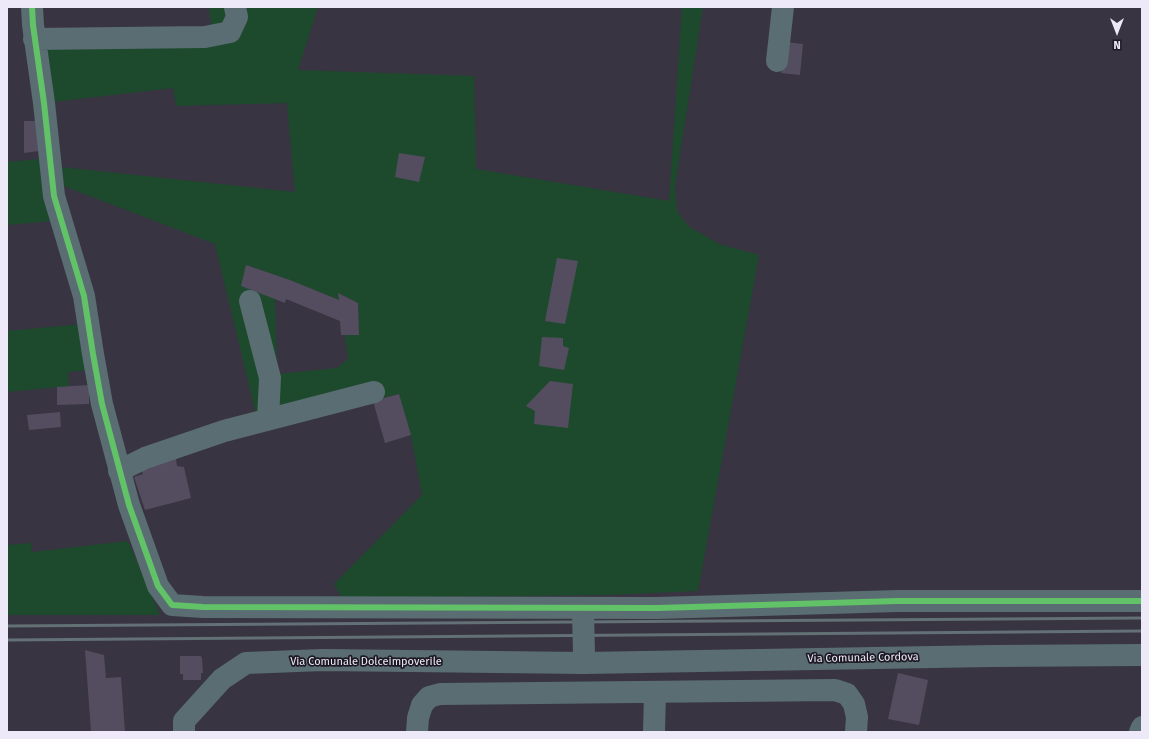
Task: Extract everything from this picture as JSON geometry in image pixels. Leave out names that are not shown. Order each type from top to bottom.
[{"type":"street","points":[[32,7],[34,39],[44,103],[54,196],[84,296],[102,404],[129,505],[158,586],[172,605],[203,607],[583,611],[898,602],[1142,601]]},
{"type":"street","points":[[34,39],[205,37],[230,32],[237,17],[236,7]]},
{"type":"street","points":[[777,61],[783,7]]},
{"type":"street","points":[[250,301],[270,378],[268,419]]},
{"type":"street","points":[[119,471],[145,458],[224,431],[374,392]]},
{"type":"street","points":[[583,611],[584,658]]},
{"type":"street","name":"Via Comunale Cordova","points":[[584,658],[1142,655]]},
{"type":"street","name":"Via Comunale Dolceimpoverile","points":[[184,732],[184,720],[222,678],[246,663],[323,660],[584,658]]},
{"type":"street","points":[[417,732],[418,718],[422,705],[428,697],[440,694],[835,690],[847,694],[854,704],[857,717],[856,732]]},
{"type":"street","points":[[654,732],[655,692]]},
{"type":"street","points":[[1140,732],[1142,727]]},
{"type":"green space","points":[[209,7],[318,7],[298,70],[474,76],[476,169],[669,201],[682,7],[703,7],[675,186],[677,211],[688,226],[719,244],[759,255],[698,591],[607,595],[342,598],[334,584],[422,495],[411,435],[399,394],[259,427],[215,244],[53,182],[62,220],[7,225],[7,162],[50,158],[51,166],[295,192],[287,103],[176,106],[173,88],[44,103],[36,46],[213,42]],"holes":[[[246,265],[290,280],[339,300],[338,293],[358,303],[359,335],[345,335],[348,359],[337,368],[277,374],[275,299]]]},
{"type":"green space","points":[[83,324],[89,370],[68,372],[69,386],[7,392],[7,331]]},
{"type":"green space","points":[[128,541],[160,615],[7,615],[7,545],[31,543],[32,552]]},
{"type":"building","points":[[786,42],[803,44],[800,75],[781,73]]},
{"type":"building","points":[[24,121],[40,121],[39,151],[24,153]]},
{"type":"building","points":[[399,153],[425,157],[419,182],[395,177]]},
{"type":"building","points":[[557,258],[578,261],[565,324],[545,321]]},
{"type":"building","points":[[246,265],[290,280],[339,300],[338,293],[358,303],[359,335],[341,335],[340,321],[286,299],[285,303],[241,286]]},
{"type":"building","points":[[542,337],[563,338],[563,346],[569,348],[564,370],[539,366]]},
{"type":"building","points":[[550,381],[573,384],[568,428],[534,424],[535,411],[526,406]]},
{"type":"building","points":[[89,385],[89,404],[57,405],[57,387]]},
{"type":"building","points":[[399,394],[411,435],[385,443],[373,401]]},
{"type":"building","points":[[60,412],[61,427],[29,430],[27,415]]},
{"type":"building","points":[[175,452],[177,466],[184,467],[191,498],[145,510],[134,477],[143,474],[141,470]]},
{"type":"building","points":[[85,650],[104,655],[106,678],[121,677],[125,732],[91,732]]},
{"type":"building","points":[[180,656],[201,656],[203,673],[201,673],[201,680],[183,680],[183,674],[180,674]]},
{"type":"building","points":[[898,673],[928,680],[919,725],[888,719]]},
{"type":"railway","points":[[7,626],[1142,618]]},
{"type":"railway","points":[[7,640],[1142,631]]},
{"type":"cycle path","points":[[32,7],[54,196],[84,296],[102,404],[129,505],[158,586],[172,605],[203,607],[657,608],[898,601],[1142,601]]}]
